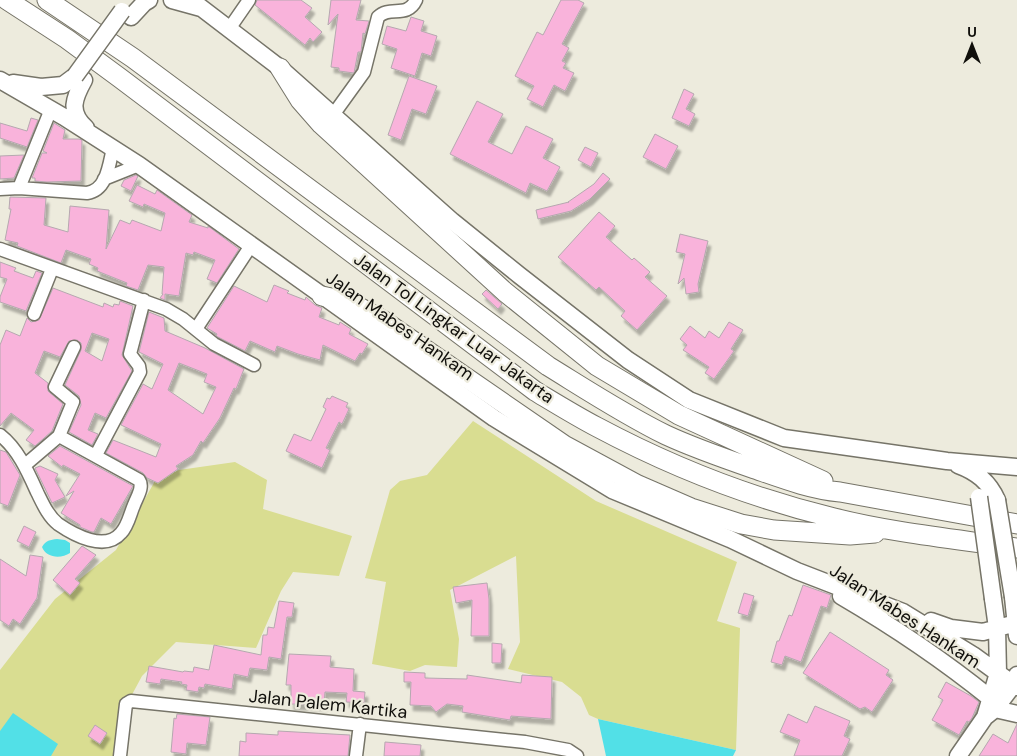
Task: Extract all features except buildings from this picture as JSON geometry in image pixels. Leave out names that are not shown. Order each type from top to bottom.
[{"type":"highway","name":"Jalan Tol Lingkar Luar Jakarta","points":[[7,0],[67,39],[120,78],[535,391],[604,431],[646,452],[712,480],[779,503],[891,530],[1017,548]]},
{"type":"highway","name":"Jalan Tol Lingkar Luar Jakarta","points":[[47,0],[133,58],[548,366],[614,407],[668,435],[788,481],[821,490],[1017,524]]},
{"type":"highway","points":[[280,68],[300,100],[321,124],[504,292],[597,366],[679,415],[826,483],[840,492]]},
{"type":"highway","points":[[322,296],[350,302],[384,321],[564,444],[638,485],[691,508],[741,524],[774,530],[850,535],[891,530]]},
{"type":"main road","points":[[97,138],[78,120],[74,107],[80,78],[126,9],[149,0]]},
{"type":"main road","points":[[172,0],[197,4],[280,68],[452,221],[628,360],[689,400],[784,438],[947,461],[1017,467]]},
{"type":"main road","points":[[2,81],[41,87],[63,85],[80,78]]},
{"type":"main road","name":"Jalan Mabes Hankam","points":[[2,81],[51,109],[139,165],[473,401],[494,418],[612,490],[730,538],[797,571],[879,619],[932,653],[990,708]]},
{"type":"main road","points":[[903,612],[951,628],[970,632],[983,632],[998,628],[1017,629],[997,500],[988,482],[963,467],[947,461]]},
{"type":"main road","points":[[988,482],[997,477],[1017,472]]},
{"type":"main road","name":"Jalan Mabes Hankam","points":[[988,482],[983,487],[979,497],[998,628],[998,673]]},
{"type":"main road","name":"Jalan Mabes Hankam","points":[[797,571],[903,612],[973,655],[998,673],[1016,682]]},
{"type":"main road","points":[[990,708],[998,673]]},
{"type":"main road","points":[[958,756],[990,708],[1016,682]]},
{"type":"main road","points":[[990,708],[1017,714]]},
{"type":"street","points":[[229,29],[249,0]]},
{"type":"street","points":[[333,115],[364,72],[378,17],[382,13],[409,9],[414,6],[416,0]]},
{"type":"street","points":[[19,188],[51,109]]},
{"type":"street","points":[[0,189],[19,188],[87,193],[97,189],[104,180],[113,148]]},
{"type":"street","points":[[104,180],[139,165]]},
{"type":"street","points":[[196,329],[252,244]]},
{"type":"street","points":[[0,249],[144,300],[174,313],[214,344],[254,365]]},
{"type":"street","points":[[34,314],[52,269]]},
{"type":"street","points":[[96,455],[140,372],[139,366],[130,354],[144,300]]},
{"type":"street","points":[[25,466],[59,436],[73,402],[55,386],[74,347]]},
{"type":"street","points":[[0,435],[12,446],[25,466],[45,508],[56,522],[76,535],[87,539],[104,541],[112,539],[123,531],[141,488],[141,483],[96,455],[59,436]]},
{"type":"street","name":"Jalan Palem Kartika","points":[[120,756],[126,706],[129,702],[524,742],[568,750],[577,756]]},
{"type":"street","points":[[356,756],[360,724]]},
{"type":"green space","points":[[473,421],[596,501],[737,562],[717,621],[740,628],[736,750],[598,719],[589,715],[581,697],[562,682],[508,669],[520,642],[516,556],[450,590],[459,639],[457,667],[425,665],[410,671],[372,664],[386,582],[365,578],[390,490],[400,481],[427,475]]},
{"type":"green space","points":[[235,462],[267,480],[263,509],[352,536],[339,576],[293,572],[281,591],[256,648],[176,642],[142,676],[120,717],[113,756],[0,756],[0,670],[55,599],[116,550],[155,481],[179,470]]},
{"type":"water","points":[[57,539],[70,543],[70,553],[58,557],[44,551],[42,547],[45,543]]},
{"type":"water","points":[[13,713],[58,744],[51,756],[0,756],[0,731]]},
{"type":"water","points":[[598,719],[736,750],[733,756],[606,756]]}]
